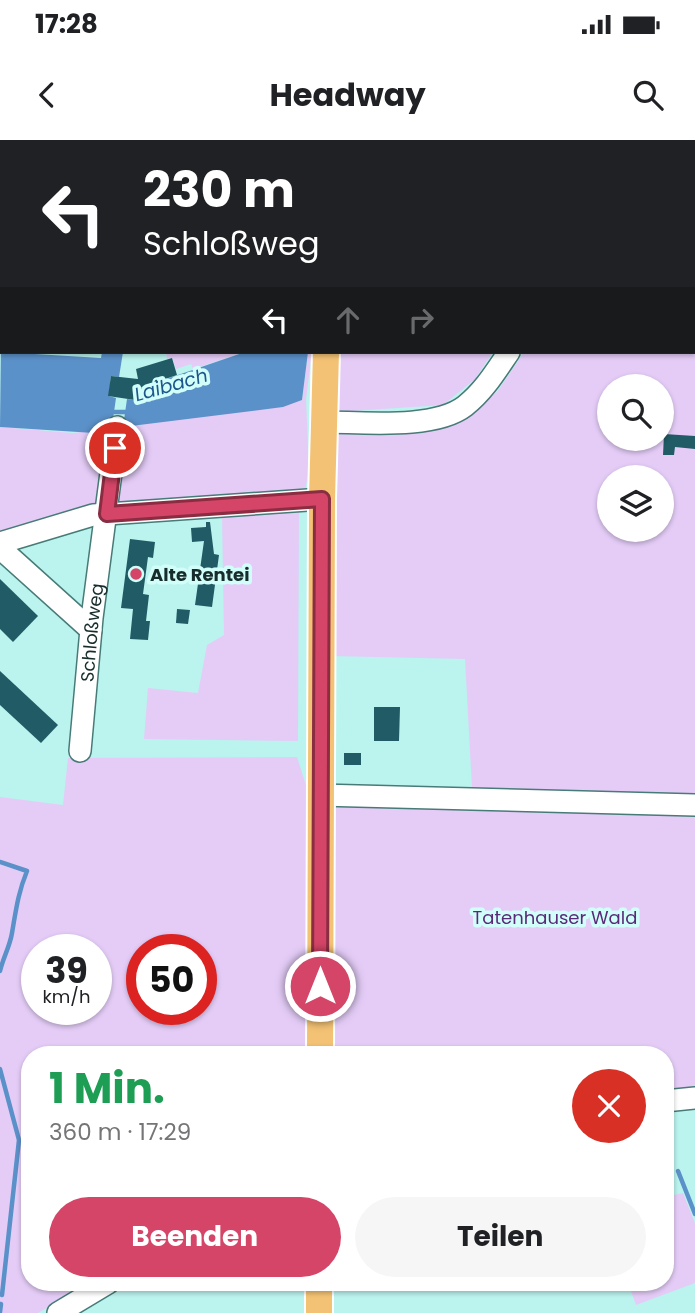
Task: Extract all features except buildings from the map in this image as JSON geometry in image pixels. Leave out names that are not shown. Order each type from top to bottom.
[{"type":"main road","points":[[320,1046],[322,499],[326,354]]},
{"type":"main road","points":[[318,1313],[319,1291]]},
{"type":"street","points":[[323,422],[432,421],[463,408],[485,387],[508,354]]},
{"type":"street","name":"Schloßweg","points":[[80,751],[91,630],[117,427]]},
{"type":"street","points":[[0,545],[107,514],[322,499]]},
{"type":"street","points":[[0,545],[91,630]]},
{"type":"street","points":[[320,795],[695,804]]},
{"type":"street","points":[[674,1100],[695,1098]]},
{"type":"street","points":[[58,1313],[95,1291]]},
{"type":"green space","points":[[166,354],[239,354],[193,369],[191,364],[176,369],[172,358],[167,359]]},
{"type":"green space","points":[[308,354],[312,354],[306,399],[309,469],[305,491],[0,538],[0,427],[73,433],[252,410],[302,400]]},
{"type":"green space","points":[[337,354],[492,354],[475,379],[443,405],[337,412]]},
{"type":"green space","name":"Tatenhauser Wald","points":[[523,354],[695,354],[695,1093],[674,1095],[674,1046],[21,1046],[21,1291],[77,1291],[38,1313],[0,1313],[0,797],[63,805],[68,758],[297,757],[312,804],[473,806],[465,659],[330,656],[337,427],[468,413],[497,392]]},
{"type":"green space","points":[[299,508],[298,741],[144,739],[148,688],[198,693],[207,645],[224,635],[222,514]]},
{"type":"green space","points":[[683,1193],[695,1223],[695,1283],[674,1291],[674,1195]]},
{"type":"green space","points":[[631,1291],[674,1291],[636,1305]]},
{"type":"water","points":[[1,354],[101,358],[102,354],[123,354],[119,377],[111,376],[109,396],[116,398],[112,426],[94,433],[0,427]]},
{"type":"water","points":[[239,354],[308,354],[302,400],[283,407],[123,427],[127,399],[135,400],[137,389]]},
{"type":"waterway","name":"Laibach","points":[[109,412],[129,412]]},
{"type":"waterway","points":[[0,862],[27,871],[0,971]]},
{"type":"waterway","points":[[0,1069],[19,1140],[2,1295]]},
{"type":"waterway","points":[[678,1171],[695,1214]]},
{"type":"waterway","points":[[0,1312],[1,1304]]},
{"type":"place","name":"Alte Rentei","points":[[136,574]]},
{"type":"route","points":[[115,448],[107,514],[322,499],[320,986]]}]
